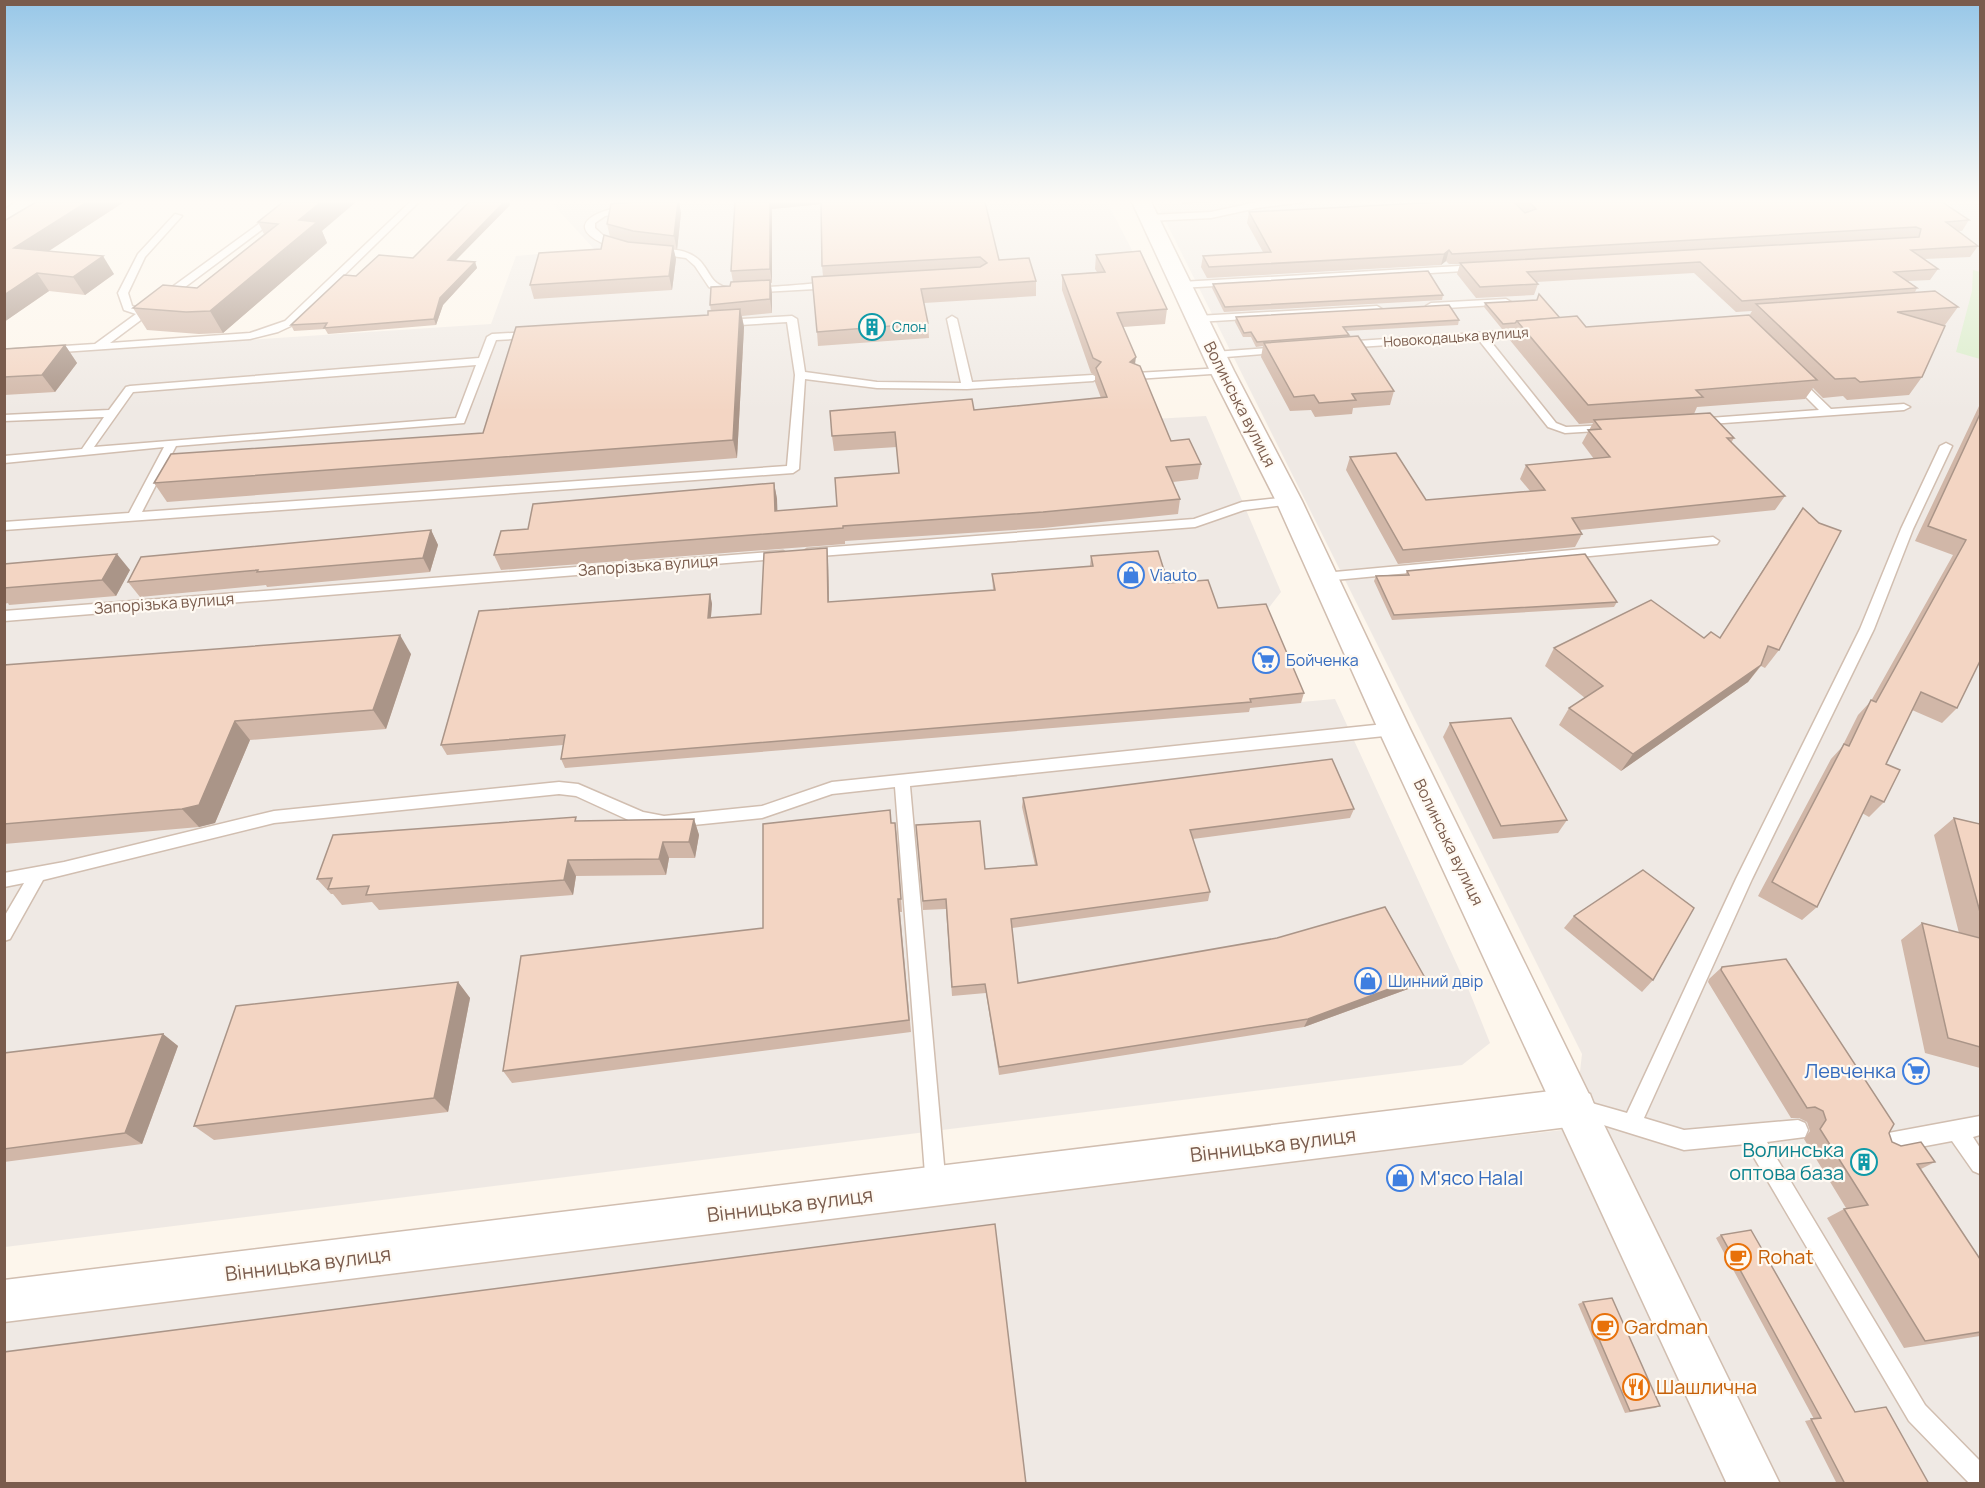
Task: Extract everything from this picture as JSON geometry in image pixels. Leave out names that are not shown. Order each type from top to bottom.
[{"type":"street","name":"Волинська вулиця","points":[[1174,271],[1218,363],[1289,501],[1394,729],[1754,1484]]},
{"type":"street","name":"Вінницька вулиця","points":[[4,1301],[1576,1107]]},
{"type":"lane","points":[[133,271],[123,293],[128,308],[144,313]]},
{"type":"lane","points":[[97,347],[201,271]]},
{"type":"lane","points":[[4,353],[250,336],[289,323],[343,271]]},
{"type":"lane","points":[[702,271],[708,282],[727,291],[849,284]]},
{"type":"lane","points":[[1181,285],[1415,271]]},
{"type":"lane","points":[[1425,306],[1520,301]]},
{"type":"lane","points":[[1197,319],[1390,308]]},
{"type":"lane","points":[[4,526],[793,469],[800,375],[792,319],[711,324]]},
{"type":"lane","points":[[952,320],[967,386]]},
{"type":"lane","name":"Новокодацька вулиця","points":[[1337,346],[1539,331]]},
{"type":"lane","points":[[4,460],[172,443],[460,421],[492,337],[549,334]]},
{"type":"lane","points":[[1480,335],[1557,428],[1575,430],[1621,427]]},
{"type":"lane","points":[[1136,376],[1290,349]]},
{"type":"lane","points":[[86,452],[130,389],[483,361]]},
{"type":"lane","points":[[1788,373],[1828,412]]},
{"type":"lane","points":[[800,375],[878,385],[967,386],[1093,378]]},
{"type":"lane","points":[[1678,423],[1904,407]]},
{"type":"lane","points":[[4,418],[113,413]]},
{"type":"lane","points":[[133,517],[172,443]]},
{"type":"lane","points":[[1632,1124],[1744,879],[1867,629],[1907,529],[1946,446]]},
{"type":"lane","name":"Запорізька вулиця","points":[[4,616],[1195,523],[1242,506],[1289,501]]},
{"type":"lane","points":[[1324,577],[1713,541]]},
{"type":"lane","points":[[4,880],[38,874],[273,817],[559,788],[578,790],[641,818],[664,822],[762,812],[832,788],[1394,729]]},
{"type":"lane","points":[[902,780],[936,1187]]},
{"type":"lane","points":[[4,934],[38,874]]},
{"type":"lane","points":[[1576,1107],[1684,1140],[1798,1130]]},
{"type":"lane","points":[[1883,1144],[1980,1126]]},
{"type":"lane","points":[[1956,1130],[1980,1164]]},
{"type":"lane","points":[[1751,1134],[1917,1413],[1980,1477]]},
{"type":"shaded area","points":[[510,271],[1143,271],[1165,324],[1117,327],[1154,419],[1206,416],[1281,592],[1264,614],[1301,702],[1335,699],[1470,993],[1490,1043],[1462,1065],[5,1247],[5,356],[491,324]]},
{"type":"shaded area","points":[[1191,271],[1980,271],[1980,1483],[1754,1483],[1576,1107],[1582,1054]]},
{"type":"shaded area","points":[[1562,1130],[1728,1483],[5,1483],[4,1314]]},
{"type":"green space","points":[[1973,271],[1980,272],[1980,359],[1956,352],[1972,291]]},
{"type":"building","points":[[4,271],[81,271],[73,277],[37,273],[4,295]]},
{"type":"building","points":[[218,271],[258,271],[210,311],[186,312],[133,308],[163,285],[197,288]]},
{"type":"building","points":[[361,271],[466,271],[440,298],[434,319],[324,328],[327,323],[291,325],[344,275],[356,276]]},
{"type":"building","points":[[534,271],[670,271],[669,276],[530,285]]},
{"type":"building","points":[[905,271],[1033,271],[1036,281],[921,289],[928,323],[817,332],[812,277]]},
{"type":"building","points":[[1150,271],[1167,309],[1117,313],[1136,357],[1130,362],[1140,366],[1171,441],[1189,439],[1201,464],[1166,467],[1180,499],[1043,512],[494,555],[501,531],[528,529],[533,504],[774,483],[775,511],[837,506],[835,478],[899,473],[895,432],[832,436],[830,411],[972,399],[974,410],[1107,397],[1096,368],[1101,362],[1093,358],[1062,275]]},
{"type":"building","points":[[1428,271],[1443,295],[1225,307],[1213,284]]},
{"type":"building","points":[[1467,271],[1537,271],[1527,272],[1538,284],[1480,287]]},
{"type":"building","points":[[1710,271],[1902,271],[1894,272],[1917,288],[1742,301]]},
{"type":"building","points":[[770,280],[770,299],[710,305],[711,287],[730,286],[731,282]]},
{"type":"building","points":[[1935,291],[1958,307],[1897,312],[1945,326],[1922,377],[1860,382],[1855,378],[1835,379],[1756,304]]},
{"type":"building","points":[[1539,294],[1560,318],[1503,324],[1485,303],[1537,300]]},
{"type":"building","points":[[1449,305],[1459,320],[1343,327],[1349,335],[1257,342],[1251,332],[1244,333],[1236,317]]},
{"type":"building","points":[[740,309],[733,440],[154,483],[171,454],[483,433],[516,327],[708,315],[708,311]]},
{"type":"building","points":[[1749,315],[1817,380],[1696,390],[1703,397],[1588,405],[1517,321],[1577,316],[1586,327]]},
{"type":"building","points":[[1358,336],[1394,391],[1352,394],[1356,400],[1319,403],[1314,395],[1294,397],[1264,343]]},
{"type":"building","points":[[65,345],[42,375],[4,377],[4,349]]},
{"type":"building","points":[[1710,413],[1734,438],[1727,438],[1785,496],[1572,518],[1582,534],[1403,550],[1350,457],[1396,453],[1426,500],[1545,490],[1526,465],[1610,457],[1588,430],[1601,429],[1594,420]]},
{"type":"building","points":[[1980,414],[1980,661],[1957,708],[1921,692],[1886,764],[1900,770],[1884,802],[1871,796],[1817,907],[1772,882],[1844,744],[1849,746],[1871,700],[1876,702],[1966,540],[1928,526]]},
{"type":"building","points":[[1803,508],[1819,523],[1841,531],[1779,650],[1768,646],[1761,665],[1633,754],[1569,708],[1603,686],[1554,648],[1651,600],[1704,638],[1711,632],[1720,638]]},
{"type":"building","points":[[431,530],[423,558],[128,582],[141,557]]},
{"type":"building","points":[[827,548],[828,602],[995,590],[992,574],[1093,566],[1091,556],[1158,551],[1168,583],[1208,580],[1218,608],[1266,604],[1304,693],[1250,699],[1251,702],[561,759],[565,735],[441,745],[479,611],[710,594],[708,618],[761,614],[764,553]]},
{"type":"building","points":[[117,554],[102,580],[4,588],[4,564]]},
{"type":"building","points":[[1585,554],[1617,602],[1394,615],[1376,576],[1409,575],[1407,571]]},
{"type":"building","points":[[400,635],[373,710],[235,721],[199,805],[182,809],[4,824],[4,665]]},
{"type":"building","points":[[1511,718],[1567,820],[1501,826],[1450,723]]},
{"type":"building","points":[[1332,759],[1354,809],[1190,830],[1210,892],[1011,919],[1018,983],[1277,938],[1385,907],[1424,976],[1308,1019],[999,1067],[985,984],[952,987],[946,899],[923,901],[916,825],[980,821],[985,869],[1037,865],[1023,798]]},
{"type":"building","points":[[890,810],[891,823],[895,823],[901,899],[898,899],[909,1020],[503,1071],[521,956],[763,928],[763,824]]},
{"type":"building","points":[[576,817],[575,821],[694,819],[689,842],[663,842],[659,859],[568,860],[564,880],[366,895],[369,886],[328,889],[332,878],[317,879],[333,835]]},
{"type":"building","points":[[1954,818],[1980,824],[1980,912]]},
{"type":"building","points":[[1643,870],[1694,908],[1653,980],[1574,916]]},
{"type":"building","points":[[1922,923],[1980,938],[1980,1047],[1948,1038]]},
{"type":"building","name":"Волинська оптова база","points":[[1786,959],[1894,1124],[1889,1133],[1892,1142],[1901,1146],[1921,1142],[1935,1162],[1917,1164],[1980,1259],[1980,1332],[1925,1341],[1844,1209],[1868,1205],[1820,1129],[1826,1120],[1823,1111],[1815,1107],[1807,1108],[1721,970],[1722,967]]},
{"type":"building","points":[[458,982],[434,1098],[194,1126],[236,1006]]},
{"type":"building","points":[[163,1034],[125,1133],[4,1149],[4,1053]]},
{"type":"building","points":[[995,1224],[1026,1484],[4,1484],[4,1352]]},
{"type":"building","points":[[1751,1230],[1855,1412],[1886,1407],[1929,1484],[1845,1484],[1811,1419],[1821,1418],[1721,1235]]},
{"type":"building","points":[[1612,1298],[1660,1406],[1630,1411],[1583,1302]]},
{"type":"place","name":"Слон","points":[[872,327]]},
{"type":"place","name":"Viauto","points":[[1131,575]]},
{"type":"place","name":"Бойченка","points":[[1266,660]]},
{"type":"place","name":"Шинний двір","points":[[1368,981]]},
{"type":"place","name":"Левченка","points":[[1916,1071]]},
{"type":"place","name":"Волинська оптова база","points":[[1864,1162]]},
{"type":"place","name":"М'ясо Halal","points":[[1400,1178]]},
{"type":"place","name":"Rohat","points":[[1738,1257]]},
{"type":"place","name":"Gardman","points":[[1605,1327]]},
{"type":"place","name":"Шашлична","points":[[1636,1387]]}]
